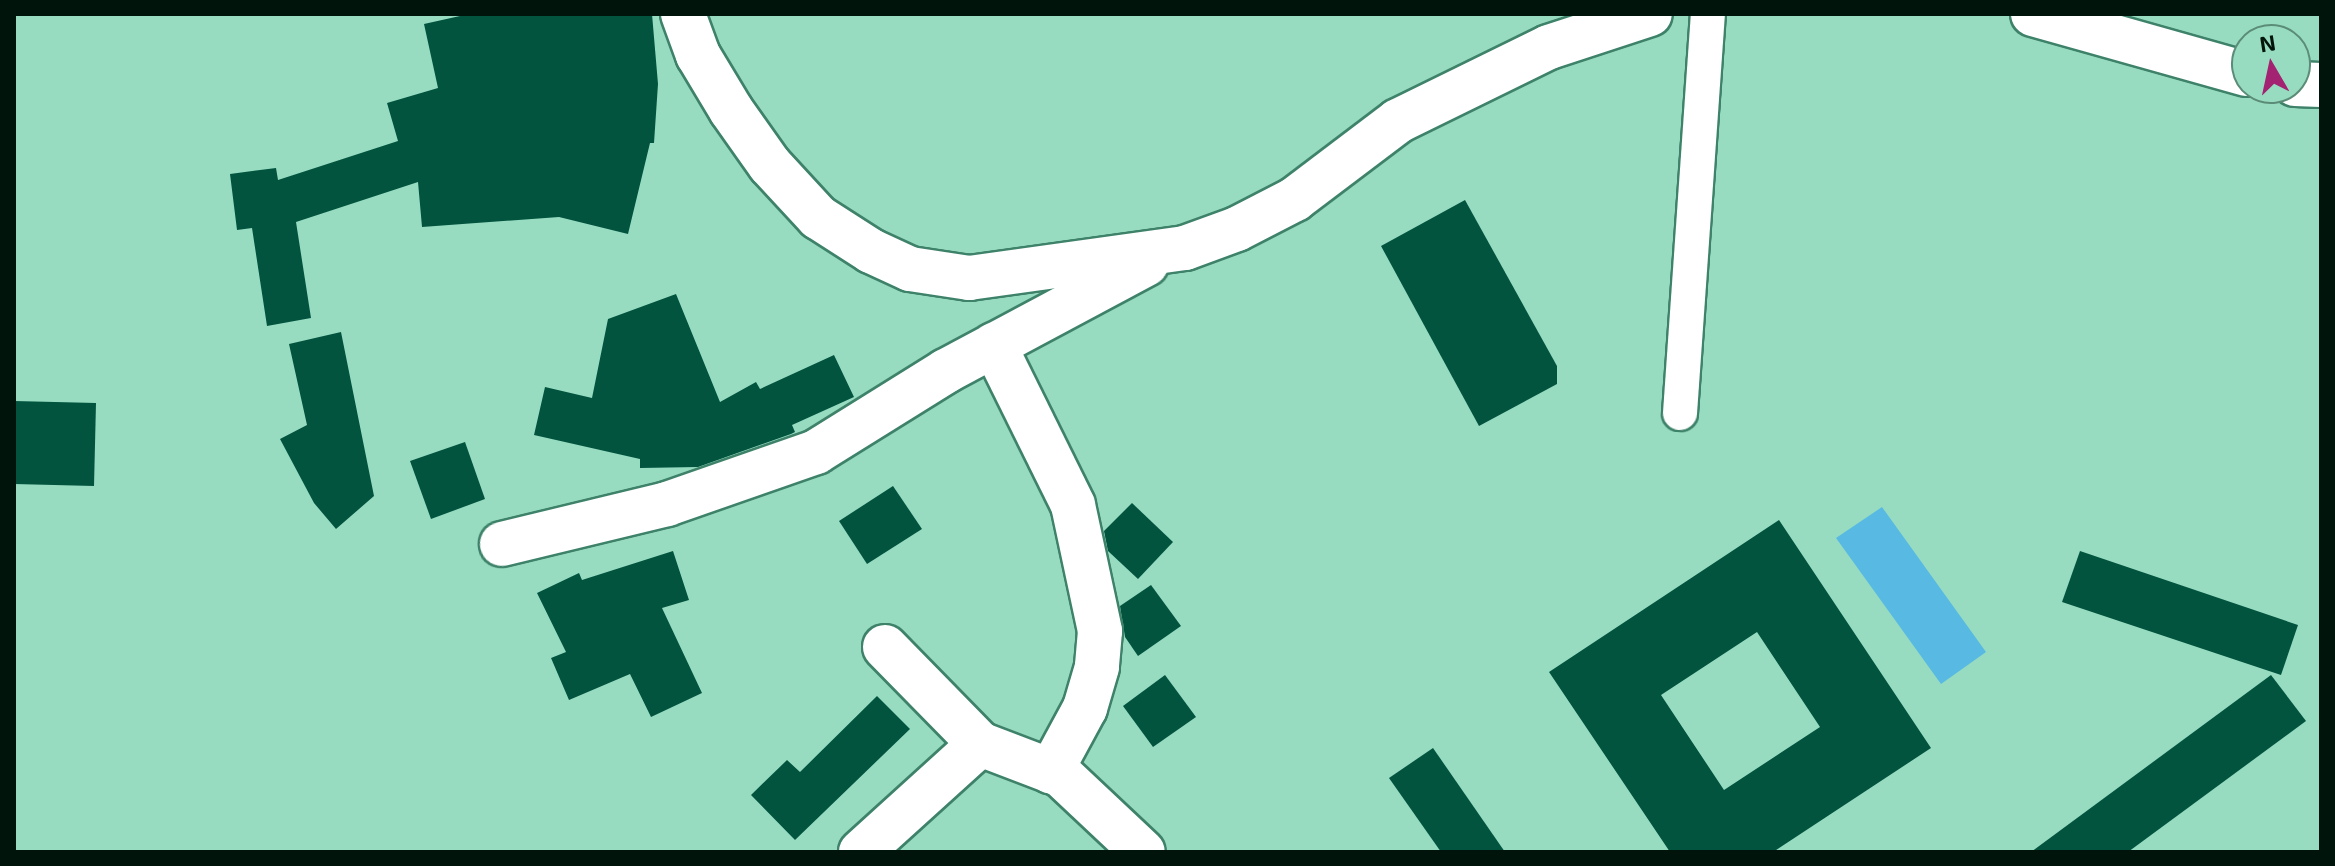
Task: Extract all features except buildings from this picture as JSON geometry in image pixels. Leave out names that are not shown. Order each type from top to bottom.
[{"type":"street","points":[[683,14],[698,55],[770,165],[818,217],[871,251],[910,269],[969,278],[1172,250],[1237,229],[1295,199],[1411,114],[1549,47],[1650,14]]},
{"type":"street","points":[[2033,14],[2231,70]]},
{"type":"street","points":[[502,544],[667,504],[816,452],[994,345],[1172,250]]},
{"type":"street","points":[[994,345],[1073,505],[1100,631],[1097,667],[1085,708],[1051,771]]},
{"type":"street","points":[[885,647],[980,744],[1051,771],[1143,852]]},
{"type":"street","points":[[861,852],[980,744]]},
{"type":"lane","points":[[1680,413],[1708,14]]},
{"type":"water","points":[[1882,507],[1986,652],[1941,684],[1836,538]]}]
